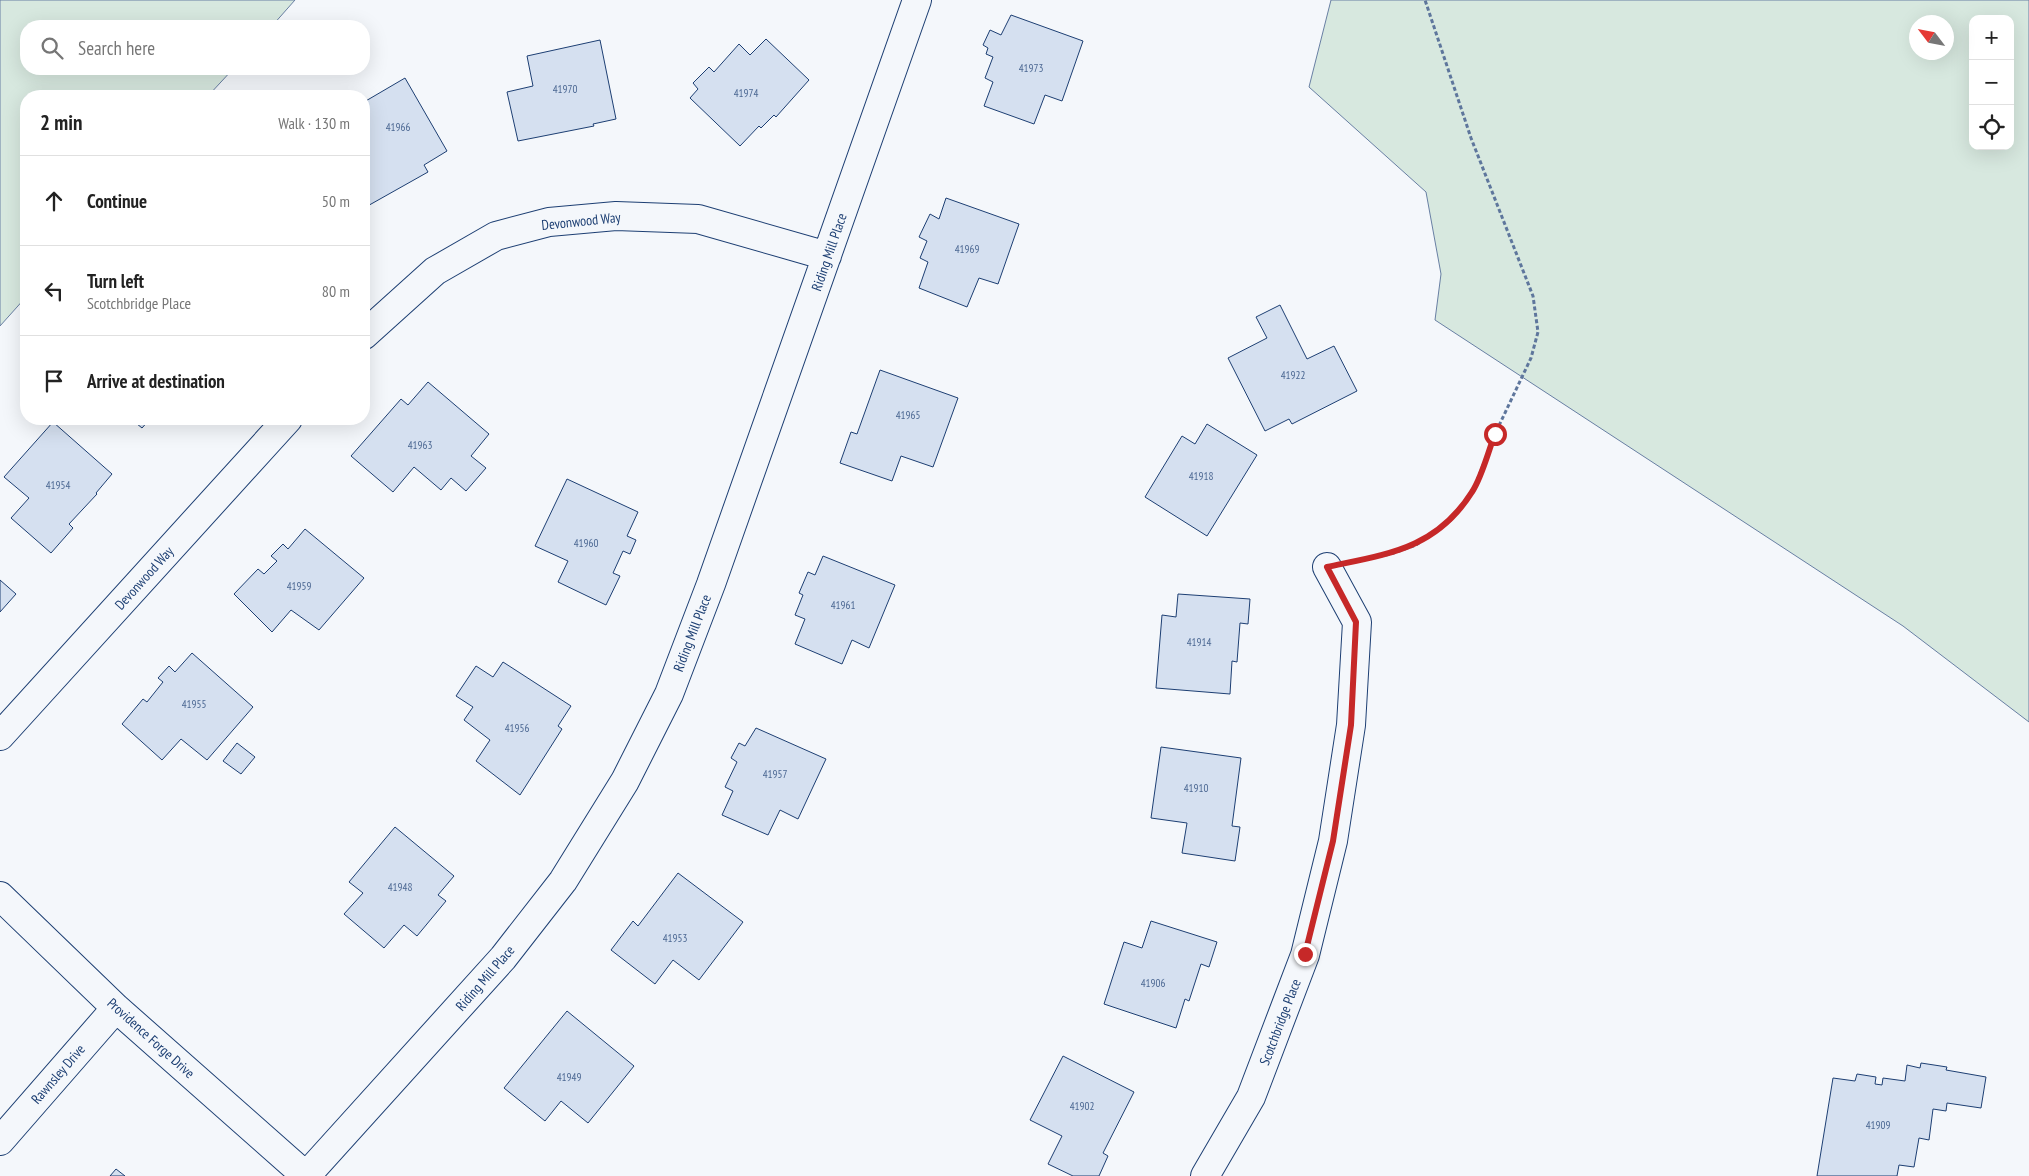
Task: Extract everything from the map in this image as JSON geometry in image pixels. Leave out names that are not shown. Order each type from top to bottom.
[{"type":"street","name":"Riding Mill Place","points":[[306,1176],[503,958],[563,881],[625,781],[669,694],[712,584],[917,0]]},
{"type":"street","name":"Devonwood Way","points":[[370,330],[434,272],[496,236],[550,222],[616,216],[698,219],[827,256]]},
{"type":"street","name":"Devonwood Way","points":[[0,736],[283,425]]},
{"type":"street","name":"Scotchbridge Place","points":[[1205,1176],[1251,1097],[1305,954],[1333,841],[1351,725],[1356,622],[1327,567]]},
{"type":"street","name":"Providence Forge Drive","points":[[0,896],[116,1008],[306,1176]]},
{"type":"street","name":"Rawnsley Drive","points":[[0,1141],[116,1008]]},
{"type":"path","points":[[1327,567],[1391,554],[1416,545],[1451,520],[1473,491],[1495,434],[1531,358],[1538,332],[1533,296],[1471,138],[1425,0]]},
{"type":"shaded area","points":[[0,0],[295,0],[277,20],[20,20],[20,75],[227,75],[214,90],[20,90],[20,304],[0,326]]},
{"type":"shaded area","points":[[1331,0],[2029,0],[2029,722],[1903,626],[1435,320],[1441,274],[1426,192],[1309,87]]},
{"type":"building","points":[[1011,15],[1083,41],[1062,101],[1045,95],[1034,124],[984,106],[993,82],[985,78],[993,57],[986,54],[988,48],[983,45],[990,30],[1001,35]]},
{"type":"building","points":[[766,39],[809,80],[776,117],[774,115],[761,128],[759,126],[740,146],[690,98],[698,89],[693,83],[709,67],[714,72],[739,44],[750,55]]},
{"type":"building","points":[[600,40],[616,119],[593,124],[594,126],[518,141],[507,92],[533,86],[527,56]]},
{"type":"building","points":[[405,78],[447,151],[424,165],[428,172],[370,205],[370,98]]},
{"type":"building","points":[[946,198],[1019,224],[998,284],[979,278],[967,307],[919,288],[928,262],[920,258],[927,241],[919,237],[930,214],[939,219]]},
{"type":"building","points":[[1280,305],[1307,359],[1334,346],[1357,391],[1292,424],[1289,419],[1265,431],[1228,358],[1267,338],[1256,317]]},
{"type":"building","points":[[880,370],[958,398],[933,467],[901,456],[892,481],[840,463],[851,432],[857,434]]},
{"type":"building","points":[[428,382],[489,434],[471,456],[486,468],[466,491],[451,478],[441,490],[414,467],[393,492],[351,456],[401,399],[408,405]]},
{"type":"building","points":[[1207,424],[1257,455],[1207,536],[1145,497],[1182,436],[1195,444]]},
{"type":"building","points":[[50,425],[56,425],[112,474],[97,494],[69,524],[73,528],[51,553],[11,518],[29,498],[4,477]]},
{"type":"building","points":[[567,479],[638,512],[627,536],[636,540],[630,554],[623,551],[613,573],[620,576],[606,605],[558,582],[568,561],[535,546]]},
{"type":"building","points":[[305,529],[364,578],[319,630],[291,610],[272,632],[234,594],[258,569],[264,574],[277,561],[271,556],[283,544],[288,549]]},
{"type":"building","points":[[823,556],[895,585],[869,648],[852,640],[842,664],[795,644],[805,619],[795,615],[803,595],[799,593],[808,572],[815,575]]},
{"type":"building","points":[[0,580],[16,594],[0,612]]},
{"type":"building","points":[[1178,594],[1250,599],[1248,624],[1240,623],[1237,662],[1232,661],[1230,694],[1156,688],[1162,615],[1176,617]]},
{"type":"building","points":[[192,653],[253,707],[207,760],[181,739],[162,760],[122,724],[143,699],[147,702],[163,682],[158,678],[169,666],[175,672]]},
{"type":"building","points":[[503,662],[571,706],[558,726],[562,729],[520,795],[476,761],[490,740],[464,720],[473,707],[456,696],[476,666],[493,677]]},
{"type":"building","points":[[756,728],[826,759],[798,819],[780,810],[768,835],[722,815],[733,791],[725,787],[737,762],[731,758],[739,743],[745,746]]},
{"type":"building","points":[[237,743],[255,757],[241,774],[223,761]]},
{"type":"building","points":[[1161,747],[1241,758],[1232,826],[1240,827],[1235,861],[1182,853],[1187,823],[1151,818]]},
{"type":"building","points":[[395,827],[454,876],[438,895],[446,901],[417,936],[404,925],[384,948],[344,914],[363,893],[349,882]]},
{"type":"building","points":[[678,873],[743,922],[699,980],[673,960],[655,984],[611,950],[633,921],[638,926]]},
{"type":"building","points":[[1151,921],[1217,942],[1209,967],[1201,964],[1189,1001],[1185,999],[1176,1028],[1104,1004],[1124,942],[1142,948]]},
{"type":"building","points":[[567,1011],[634,1066],[588,1123],[561,1101],[545,1121],[504,1088]]},
{"type":"building","points":[[1063,1056],[1134,1092],[1103,1153],[1108,1156],[1099,1176],[1073,1176],[1048,1164],[1062,1136],[1030,1120]]},
{"type":"building","points":[[1921,1063],[1947,1067],[1946,1070],[1986,1077],[1981,1108],[1947,1103],[1946,1111],[1933,1109],[1929,1140],[1919,1138],[1914,1167],[1899,1165],[1897,1176],[1817,1176],[1833,1078],[1855,1081],[1857,1074],[1876,1077],[1875,1084],[1882,1085],[1883,1078],[1905,1081],[1907,1065],[1920,1068]]},
{"type":"building","points":[[116,1169],[125,1176],[110,1176]]},
{"type":"route","points":[[1305,954],[1333,841],[1351,725],[1356,622],[1327,567],[1391,554],[1416,545],[1451,520],[1473,491],[1495,434]]}]
